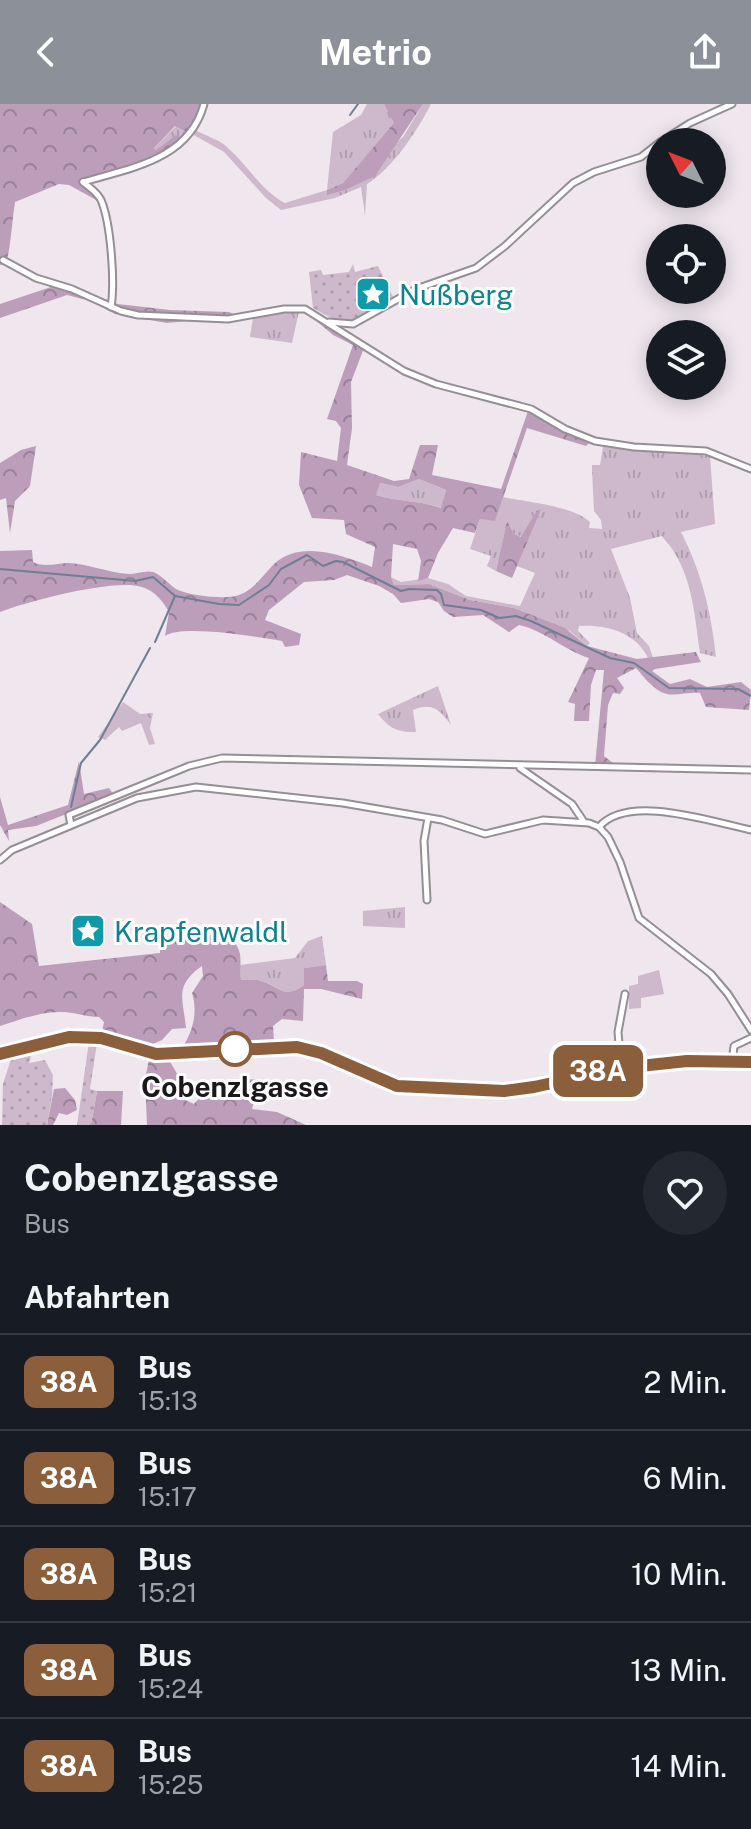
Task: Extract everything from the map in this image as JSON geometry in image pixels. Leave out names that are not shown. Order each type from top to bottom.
[{"type":"street","points":[[111,307],[114,274],[103,207],[98,195],[83,182],[134,169],[163,154],[191,132],[204,104]]},
{"type":"street","points":[[682,128],[732,104]]},
{"type":"street","points":[[351,337],[349,330],[353,324],[416,289],[476,268],[496,254],[573,183],[646,153]]},
{"type":"street","points":[[3,260],[24,274],[138,315],[198,320],[239,318],[295,308],[307,310],[410,374],[445,387],[531,409],[565,429],[595,441],[634,447],[706,451],[751,469]]},
{"type":"street","points":[[326,322],[353,324]]},
{"type":"street","points":[[71,825],[69,815],[189,766],[222,758],[751,770]]},
{"type":"street","points":[[516,766],[564,797],[584,822]]},
{"type":"street","points":[[0,860],[12,850],[148,795],[196,787],[295,797],[447,821],[485,834],[535,821],[584,822],[599,827],[608,837],[639,918],[711,974],[751,1030]]},
{"type":"street","points":[[599,827],[616,814],[640,811],[674,814],[751,830]]},
{"type":"street","points":[[427,900],[424,841],[428,818]]},
{"type":"street","points":[[621,1068],[618,1032],[625,994]]},
{"type":"street","points":[[0,1054],[69,1037],[101,1038],[156,1054],[297,1047],[321,1053],[397,1086],[504,1091],[621,1068],[687,1061],[751,1062]]},
{"type":"street","points":[[731,1064],[734,1046],[751,1038]]},
{"type":"green space","points":[[0,104],[201,104],[187,132],[175,126],[154,148],[156,150],[176,135],[182,141],[139,167],[90,183],[103,197],[98,201],[69,185],[59,184],[15,202],[8,257],[6,264],[0,265]]},
{"type":"green space","points":[[367,104],[384,104],[395,123],[343,183],[327,190],[333,132],[361,115]]},
{"type":"green space","points":[[384,104],[423,104],[375,176],[327,195],[327,190],[343,183],[394,123]]},
{"type":"green space","points":[[423,104],[431,104],[404,148],[386,169],[367,184],[365,215],[361,187],[335,198],[281,210],[224,152],[192,134],[195,130],[226,146],[262,185],[285,203],[327,190],[345,190],[403,137]]},
{"type":"green space","points":[[176,126],[192,134],[182,141],[156,150],[154,148]]},
{"type":"green space","points":[[353,264],[355,272],[378,266],[394,299],[362,317],[346,321],[313,308],[309,272],[321,270],[323,275],[349,272]]},
{"type":"green space","points":[[57,281],[118,304],[229,312],[238,316],[167,323],[115,314],[90,301],[67,295],[0,318],[0,304],[54,286]]},
{"type":"green space","points":[[299,311],[292,343],[250,337],[253,318]]},
{"type":"green space","points":[[313,315],[364,348],[351,382],[352,428],[347,465],[394,481],[409,479],[420,445],[438,445],[432,475],[501,489],[528,411],[590,442],[586,446],[527,428],[495,521],[480,519],[475,533],[453,528],[428,578],[418,581],[421,561],[417,549],[393,544],[391,577],[394,585],[429,584],[470,600],[514,608],[565,628],[587,646],[637,659],[696,652],[701,662],[652,671],[670,684],[690,679],[707,687],[741,682],[751,690],[749,710],[706,707],[700,693],[662,692],[636,668],[617,678],[624,688],[620,694],[613,693],[608,705],[604,756],[618,767],[595,766],[604,670],[596,670],[591,685],[589,721],[574,721],[575,704],[568,702],[589,658],[519,625],[509,632],[483,615],[453,617],[438,602],[429,599],[401,603],[379,586],[347,575],[334,580],[304,582],[269,610],[265,620],[301,634],[299,645],[285,647],[282,641],[221,632],[187,631],[165,636],[169,612],[164,604],[151,591],[130,585],[72,592],[0,612],[0,551],[32,550],[33,562],[42,565],[69,563],[129,574],[153,572],[178,590],[216,597],[242,594],[274,564],[297,552],[323,552],[372,567],[375,547],[346,534],[344,520],[312,518],[299,485],[301,452],[337,461],[341,428],[336,421],[327,419],[353,345],[333,335]],"holes":[[[419,479],[446,490],[441,508],[376,495],[380,483],[398,487]]]},
{"type":"green space","points":[[36,446],[30,486],[15,501],[10,533],[6,498],[0,500],[0,463],[21,450]]},
{"type":"green space","points":[[603,447],[710,456],[715,524],[681,532],[695,562],[704,593],[716,657],[700,653],[685,576],[673,550],[662,536],[611,549],[630,598],[637,633],[649,646],[653,658],[648,658],[628,636],[609,628],[579,626],[578,631],[590,643],[587,646],[570,631],[514,608],[470,600],[429,584],[394,585],[391,577],[401,582],[428,578],[448,584],[466,596],[520,606],[535,573],[517,566],[541,510],[537,510],[522,537],[514,534],[507,522],[496,571],[487,566],[491,556],[470,549],[480,519],[495,520],[503,497],[573,512],[590,522],[589,528],[602,529],[601,520],[594,511],[592,465],[600,465]]},
{"type":"green space","points":[[419,479],[446,490],[442,508],[376,495],[379,483],[398,487]]},
{"type":"green space","points":[[537,510],[541,510],[512,578],[496,571],[507,521],[514,534],[521,537]]},
{"type":"green space","points":[[438,686],[451,725],[430,707],[413,710],[416,732],[394,729],[378,714]]},
{"type":"green space","points":[[123,702],[140,714],[153,713],[150,728],[155,744],[149,745],[141,723],[122,731],[119,727],[105,740],[98,737]]},
{"type":"green space","points":[[79,761],[84,794],[109,788],[114,795],[36,826],[8,830],[9,841],[0,825],[0,797],[8,825],[68,805]]},
{"type":"green space","points":[[0,902],[32,924],[39,966],[160,953],[160,943],[218,935],[235,944],[240,954],[241,980],[259,980],[291,992],[304,985],[304,968],[326,965],[328,981],[357,981],[363,984],[362,999],[321,989],[304,989],[303,1021],[282,1019],[273,1026],[274,1041],[182,1048],[193,1022],[195,1008],[192,993],[203,976],[202,966],[187,980],[182,993],[186,1028],[172,1029],[162,1040],[146,1047],[102,1032],[104,1022],[99,1017],[47,1013],[0,1026]]},
{"type":"green space","points":[[405,907],[405,928],[363,926],[363,911]]},
{"type":"green space","points":[[322,936],[326,965],[304,968],[304,985],[286,992],[259,980],[241,980],[240,965],[295,958],[308,941]]},
{"type":"green space","points":[[659,970],[664,994],[641,998],[641,1008],[629,1009],[629,986],[638,984],[638,976]]},
{"type":"green space","points":[[89,1042],[97,1043],[90,1089],[97,1091],[91,1125],[77,1125]]},
{"type":"green space","points":[[32,1051],[29,1063],[45,1060],[53,1075],[47,1125],[2,1125],[3,1084],[12,1056]]},
{"type":"green space","points":[[149,1059],[169,1060],[179,1077],[167,1092],[194,1104],[215,1091],[240,1090],[245,1079],[261,1080],[252,1109],[277,1112],[306,1125],[147,1125],[145,1080]]},
{"type":"green space","points":[[65,1088],[75,1100],[77,1110],[67,1115],[59,1113],[53,1125],[47,1125],[54,1089]]},
{"type":"green space","points":[[97,1091],[123,1091],[121,1125],[91,1125]]},
{"type":"waterway","points":[[350,115],[358,104]]},
{"type":"waterway","points":[[0,569],[135,581],[153,577],[175,596],[239,605],[269,585],[281,569],[307,555],[323,566],[343,562],[401,591],[437,590],[444,605],[481,610],[499,618],[516,616],[531,621],[610,658],[634,663],[669,688],[738,689],[751,696]]},
{"type":"waterway","points":[[155,642],[175,596]]},
{"type":"waterway","points":[[71,807],[81,763],[100,740],[150,648]]},
{"type":"waterway","points":[[0,1062],[8,1058]]},
{"type":"bus line","name":"38A","points":[[0,1054],[62,1037],[101,1038],[156,1054],[297,1047],[321,1053],[397,1086],[504,1091],[602,1070],[687,1061],[751,1062]]},
{"type":"place","name":"Nußberg","points":[[373,294]]},
{"type":"place","name":"Krapfenwaldl","points":[[88,931]]},
{"type":"place","name":"Cobenzlgasse","points":[[235,1049]]}]
